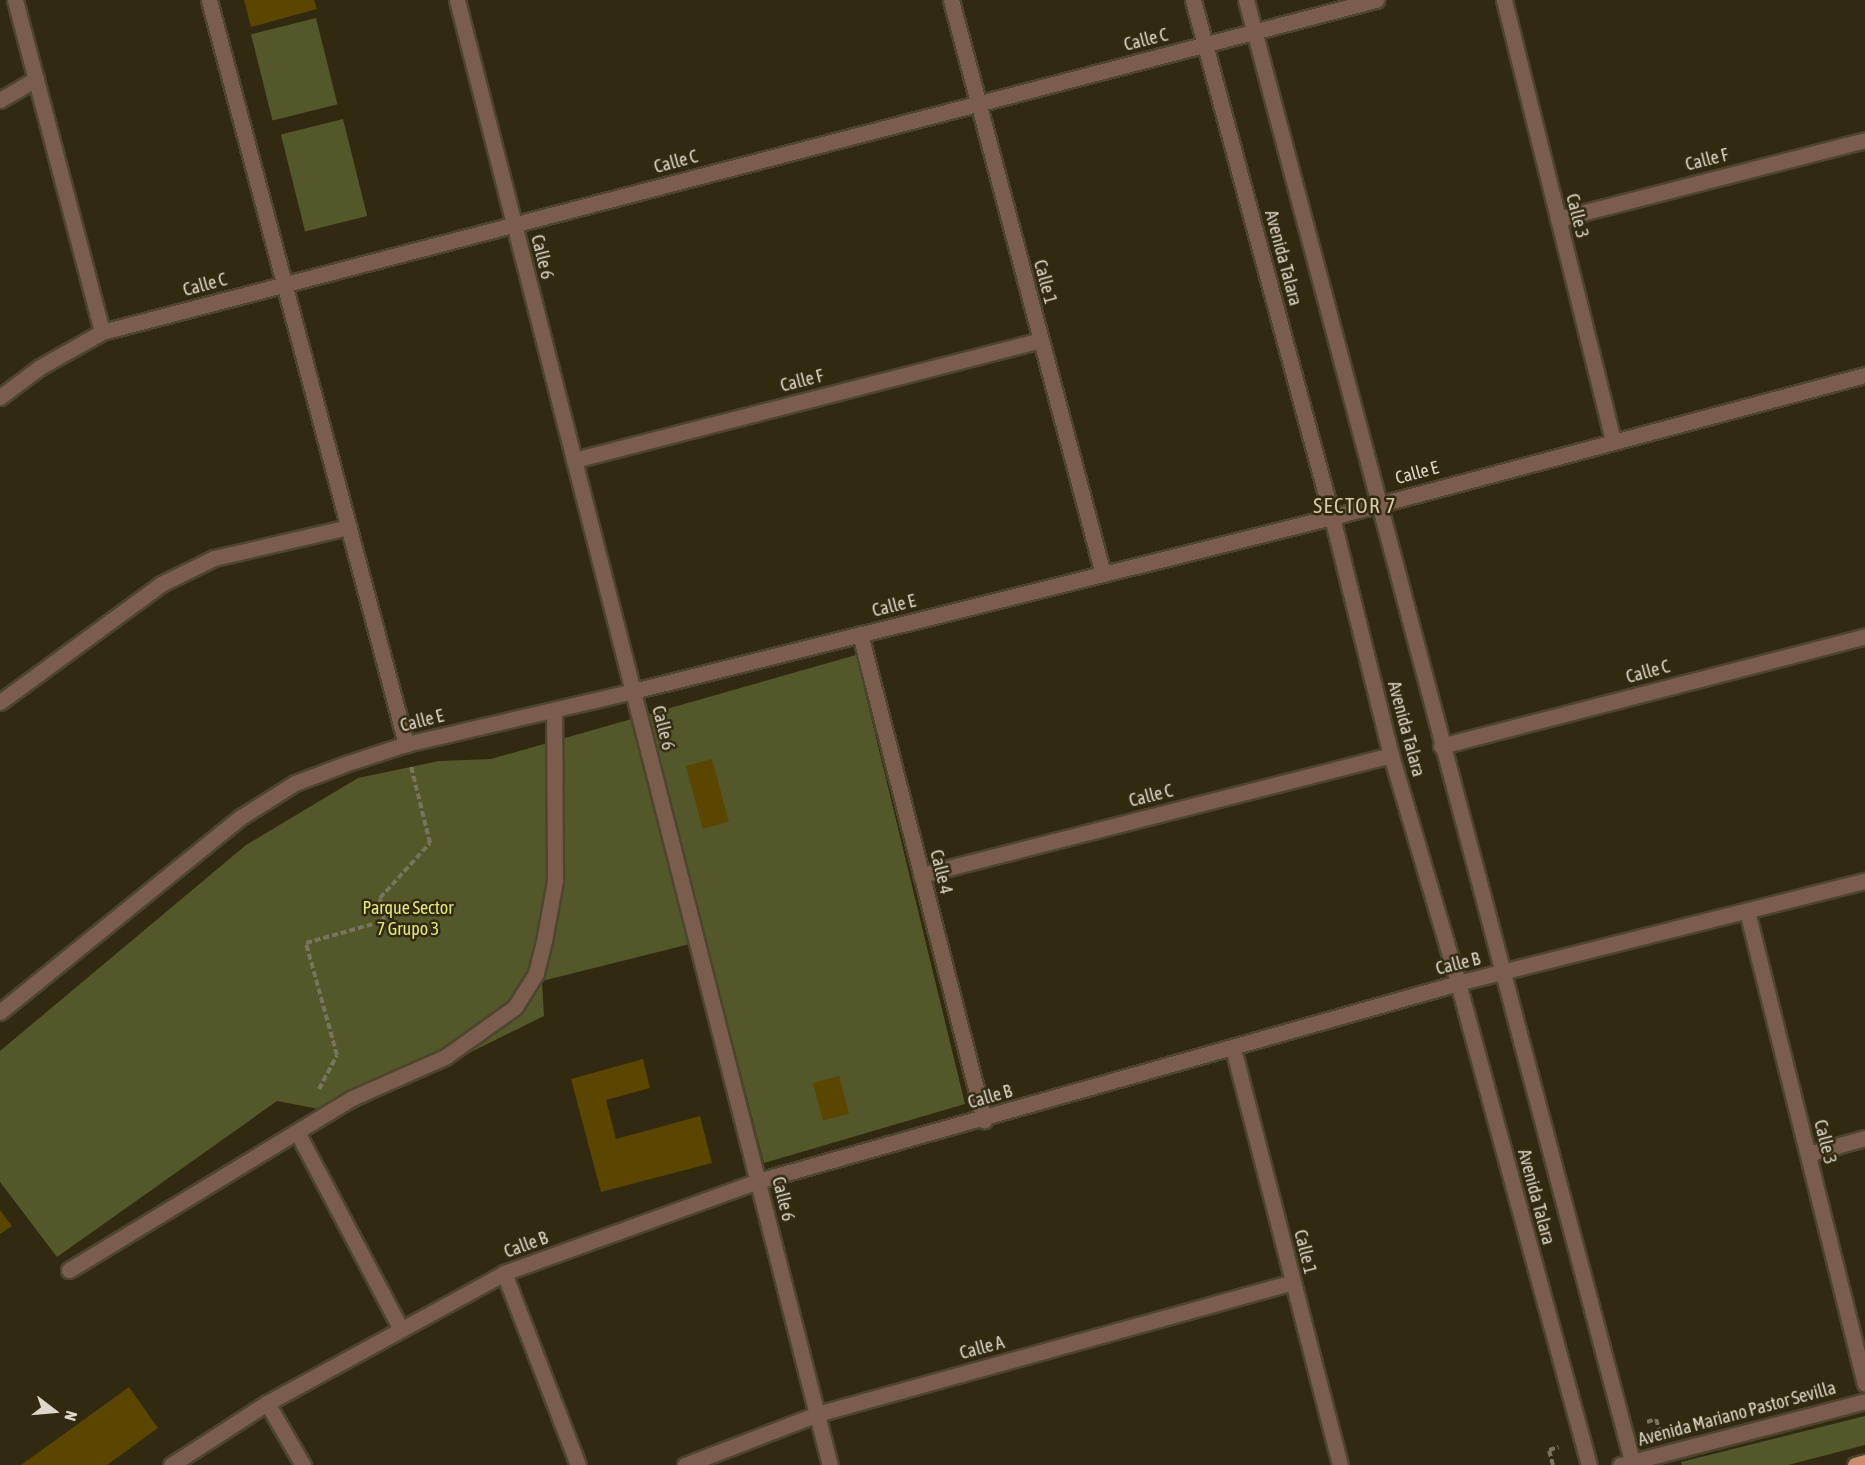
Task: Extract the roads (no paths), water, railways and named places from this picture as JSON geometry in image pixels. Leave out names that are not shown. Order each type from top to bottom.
[{"type":"main road","points":[[1855,1465],[1865,1462]]},
{"type":"street","points":[[15,0],[102,332]]},
{"type":"street","points":[[209,0],[406,744]]},
{"type":"street","name":"Calle 6","points":[[457,0],[830,1465]]},
{"type":"street","name":"Calle 1","points":[[951,0],[1103,574]]},
{"type":"street","name":"Avenida Talara","points":[[1193,0],[1332,517],[1391,755],[1458,983],[1589,1465]]},
{"type":"street","name":"Avenida Talara","points":[[1246,0],[1628,1464]]},
{"type":"street","name":"Calle C","points":[[0,397],[40,367],[102,332],[1376,0]]},
{"type":"street","name":"Calle 3","points":[[1504,0],[1613,441]]},
{"type":"street","points":[[0,100],[36,79]]},
{"type":"street","name":"Calle F","points":[[1558,219],[1865,140]]},
{"type":"street","name":"Calle F","points":[[574,460],[1040,340]]},
{"type":"street","name":"Calle E","points":[[0,1012],[241,817],[295,783],[406,744],[633,691],[1332,517],[1613,441],[1864,379]]},
{"type":"street","points":[[0,702],[161,584],[214,558],[348,527]]},
{"type":"street","name":"Calle 4","points":[[860,634],[984,1120]]},
{"type":"street","name":"Calle C","points":[[1441,746],[1865,636]]},
{"type":"street","points":[[69,1270],[352,1098],[444,1057],[515,1007],[536,973],[555,880],[554,710]]},
{"type":"street","name":"Calle C","points":[[921,875],[1391,755]]},
{"type":"street","name":"Calle B","points":[[171,1465],[267,1403],[504,1273],[758,1182],[984,1120],[1458,983],[1502,974],[1865,881]]},
{"type":"street","name":"Calle 3","points":[[1747,911],[1865,1383]]},
{"type":"street","name":"Calle 1","points":[[1233,1048],[1340,1465]]},
{"type":"street","points":[[297,1132],[400,1328]]},
{"type":"street","points":[[1808,1154],[1865,1138]]},
{"type":"street","points":[[504,1273],[578,1465]]},
{"type":"street","name":"Calle A","points":[[686,1465],[817,1414],[1293,1282]]},
{"type":"street","name":"Avenida Mariano Pastor Sevilla","points":[[1628,1464],[1865,1401]]},
{"type":"street","points":[[267,1403],[303,1465]]},
{"type":"district","name":"SECTOR 7","points":[[1355,505]]},
{"type":"park label","name":"Parque Sector 7 Grupo 3","points":[[408,919]]}]
